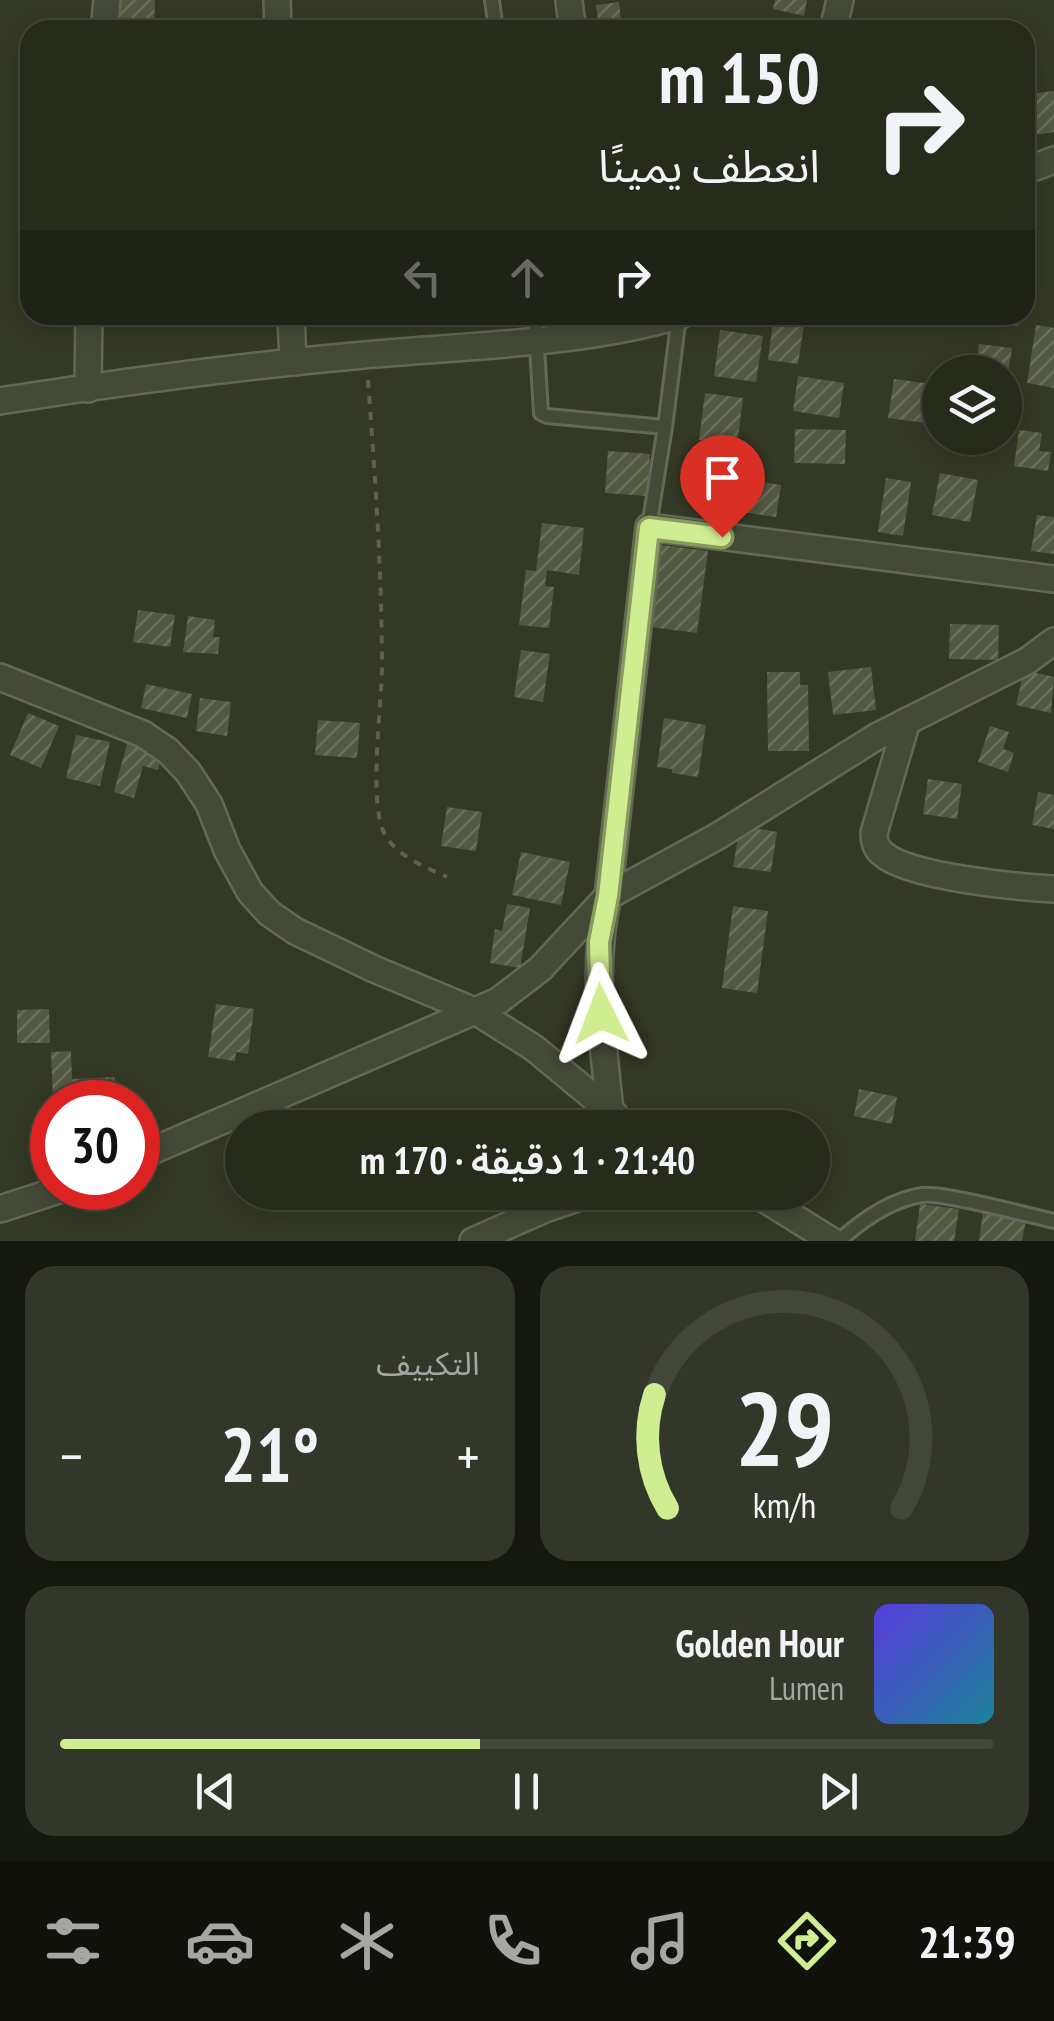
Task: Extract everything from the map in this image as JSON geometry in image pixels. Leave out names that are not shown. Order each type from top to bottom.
[{"type":"street","points":[[569,2],[572,20]]},
{"type":"street","points":[[88,389],[89,325]]},
{"type":"street","points":[[291,325],[293,362]]},
{"type":"street","points":[[0,400],[293,362],[538,342],[602,325]]},
{"type":"street","points":[[611,1110],[598,982],[599,942],[608,896],[649,528],[1054,580]]},
{"type":"street","points":[[160,1148],[498,1001],[540,969],[608,896],[718,836],[859,747],[1027,661],[1054,640]]},
{"type":"street","points":[[0,677],[144,734],[168,751],[188,772],[208,804],[250,892],[269,913],[326,946],[476,1012],[534,1048],[602,1110]]},
{"type":"street","points":[[907,721],[874,832],[874,841],[882,854],[905,866],[993,886],[1054,889]]},
{"type":"street","points":[[0,1209],[30,1199]]},
{"type":"street","points":[[474,1241],[542,1210]]},
{"type":"street","points":[[783,1210],[836,1241]]},
{"type":"lane","points":[[536,325],[541,412],[547,416],[666,428]]},
{"type":"lane","points":[[649,528],[679,325]]},
{"type":"lane","points":[[836,1241],[864,1219],[900,1201],[925,1194],[1054,1221]]},
{"type":"path","points":[[366,355],[377,502],[382,670],[378,791],[382,830],[413,861],[447,878]]},
{"type":"building","points":[[119,0],[155,0],[154,20],[119,20]]},
{"type":"building","points":[[775,0],[807,0],[804,16],[773,9]]},
{"type":"building","points":[[619,2],[621,20],[598,20],[596,5]]},
{"type":"building","points":[[1054,91],[1054,132],[1035,135],[1035,93]]},
{"type":"building","points":[[772,325],[804,325],[798,364],[768,360]]},
{"type":"building","points":[[1036,325],[1054,328],[1054,388],[1027,383]]},
{"type":"building","points":[[720,330],[763,336],[756,382],[714,376]]},
{"type":"building","points":[[979,344],[1012,348],[1011,355],[978,355]]},
{"type":"building","points":[[798,376],[844,383],[839,418],[793,411]]},
{"type":"building","points":[[894,379],[922,383],[922,423],[888,418]]},
{"type":"building","points":[[705,393],[743,398],[737,445],[699,440]]},
{"type":"building","points":[[795,429],[846,430],[845,464],[794,463]]},
{"type":"building","points":[[1022,430],[1042,433],[1039,451],[1051,452],[1048,471],[1014,466],[1016,455],[1022,455]]},
{"type":"building","points":[[608,451],[650,454],[647,496],[605,493]]},
{"type":"building","points":[[735,455],[759,459],[756,481],[781,485],[776,517],[727,510]]},
{"type":"building","points":[[940,473],[978,480],[970,522],[932,515]]},
{"type":"building","points":[[886,478],[911,482],[903,536],[878,532]]},
{"type":"building","points":[[1037,515],[1054,517],[1054,554],[1031,551]]},
{"type":"building","points":[[542,523],[584,528],[579,575],[547,570],[545,586],[554,587],[549,628],[519,625],[526,570],[536,571]]},
{"type":"building","points":[[662,545],[708,551],[697,633],[651,627]]},
{"type":"building","points":[[138,610],[175,615],[170,647],[133,642]]},
{"type":"building","points":[[188,616],[215,620],[213,637],[220,637],[218,654],[183,652]]},
{"type":"building","points":[[950,624],[999,625],[998,660],[949,659]]},
{"type":"building","points":[[521,650],[550,654],[543,702],[514,697]]},
{"type":"building","points":[[871,667],[876,710],[833,715],[828,672]]},
{"type":"building","points":[[1024,670],[1054,677],[1051,713],[1016,705]]},
{"type":"building","points":[[767,672],[800,672],[800,685],[808,685],[809,751],[768,751]]},
{"type":"building","points":[[146,684],[192,694],[187,718],[141,708]]},
{"type":"building","points":[[200,698],[231,702],[227,736],[196,731]]},
{"type":"building","points":[[28,713],[59,726],[41,768],[10,755]]},
{"type":"building","points":[[664,718],[706,725],[698,777],[657,767]]},
{"type":"building","points":[[318,720],[360,723],[357,758],[315,755]]},
{"type":"building","points":[[990,726],[1009,732],[1003,749],[1014,753],[1008,772],[978,762]]},
{"type":"building","points":[[76,735],[110,742],[100,786],[66,778]]},
{"type":"building","points":[[128,740],[164,750],[158,770],[143,766],[134,798],[114,792]]},
{"type":"building","points":[[928,779],[962,784],[957,819],[923,814]]},
{"type":"building","points":[[1038,792],[1054,795],[1054,829],[1032,825]]},
{"type":"building","points":[[447,807],[482,812],[476,851],[441,846]]},
{"type":"building","points":[[740,826],[777,832],[771,872],[733,867]]},
{"type":"building","points":[[521,852],[570,862],[561,905],[512,895]]},
{"type":"building","points":[[507,904],[530,908],[520,968],[490,963],[495,929],[502,931]]},
{"type":"building","points":[[733,906],[768,911],[757,993],[722,988]]},
{"type":"building","points":[[216,1004],[254,1009],[248,1054],[236,1052],[235,1061],[208,1057]]},
{"type":"building","points":[[49,1009],[50,1043],[17,1043],[17,1010]]},
{"type":"building","points":[[71,1051],[72,1079],[115,1080],[52,1080],[51,1052]]},
{"type":"building","points":[[859,1089],[897,1097],[892,1124],[854,1116]]},
{"type":"building","points":[[920,1204],[959,1209],[954,1241],[915,1241]]},
{"type":"building","points":[[983,1212],[1026,1219],[1022,1241],[979,1241]]},
{"type":"route","points":[[601,1014],[599,942],[608,896],[649,528],[722,537]]}]
